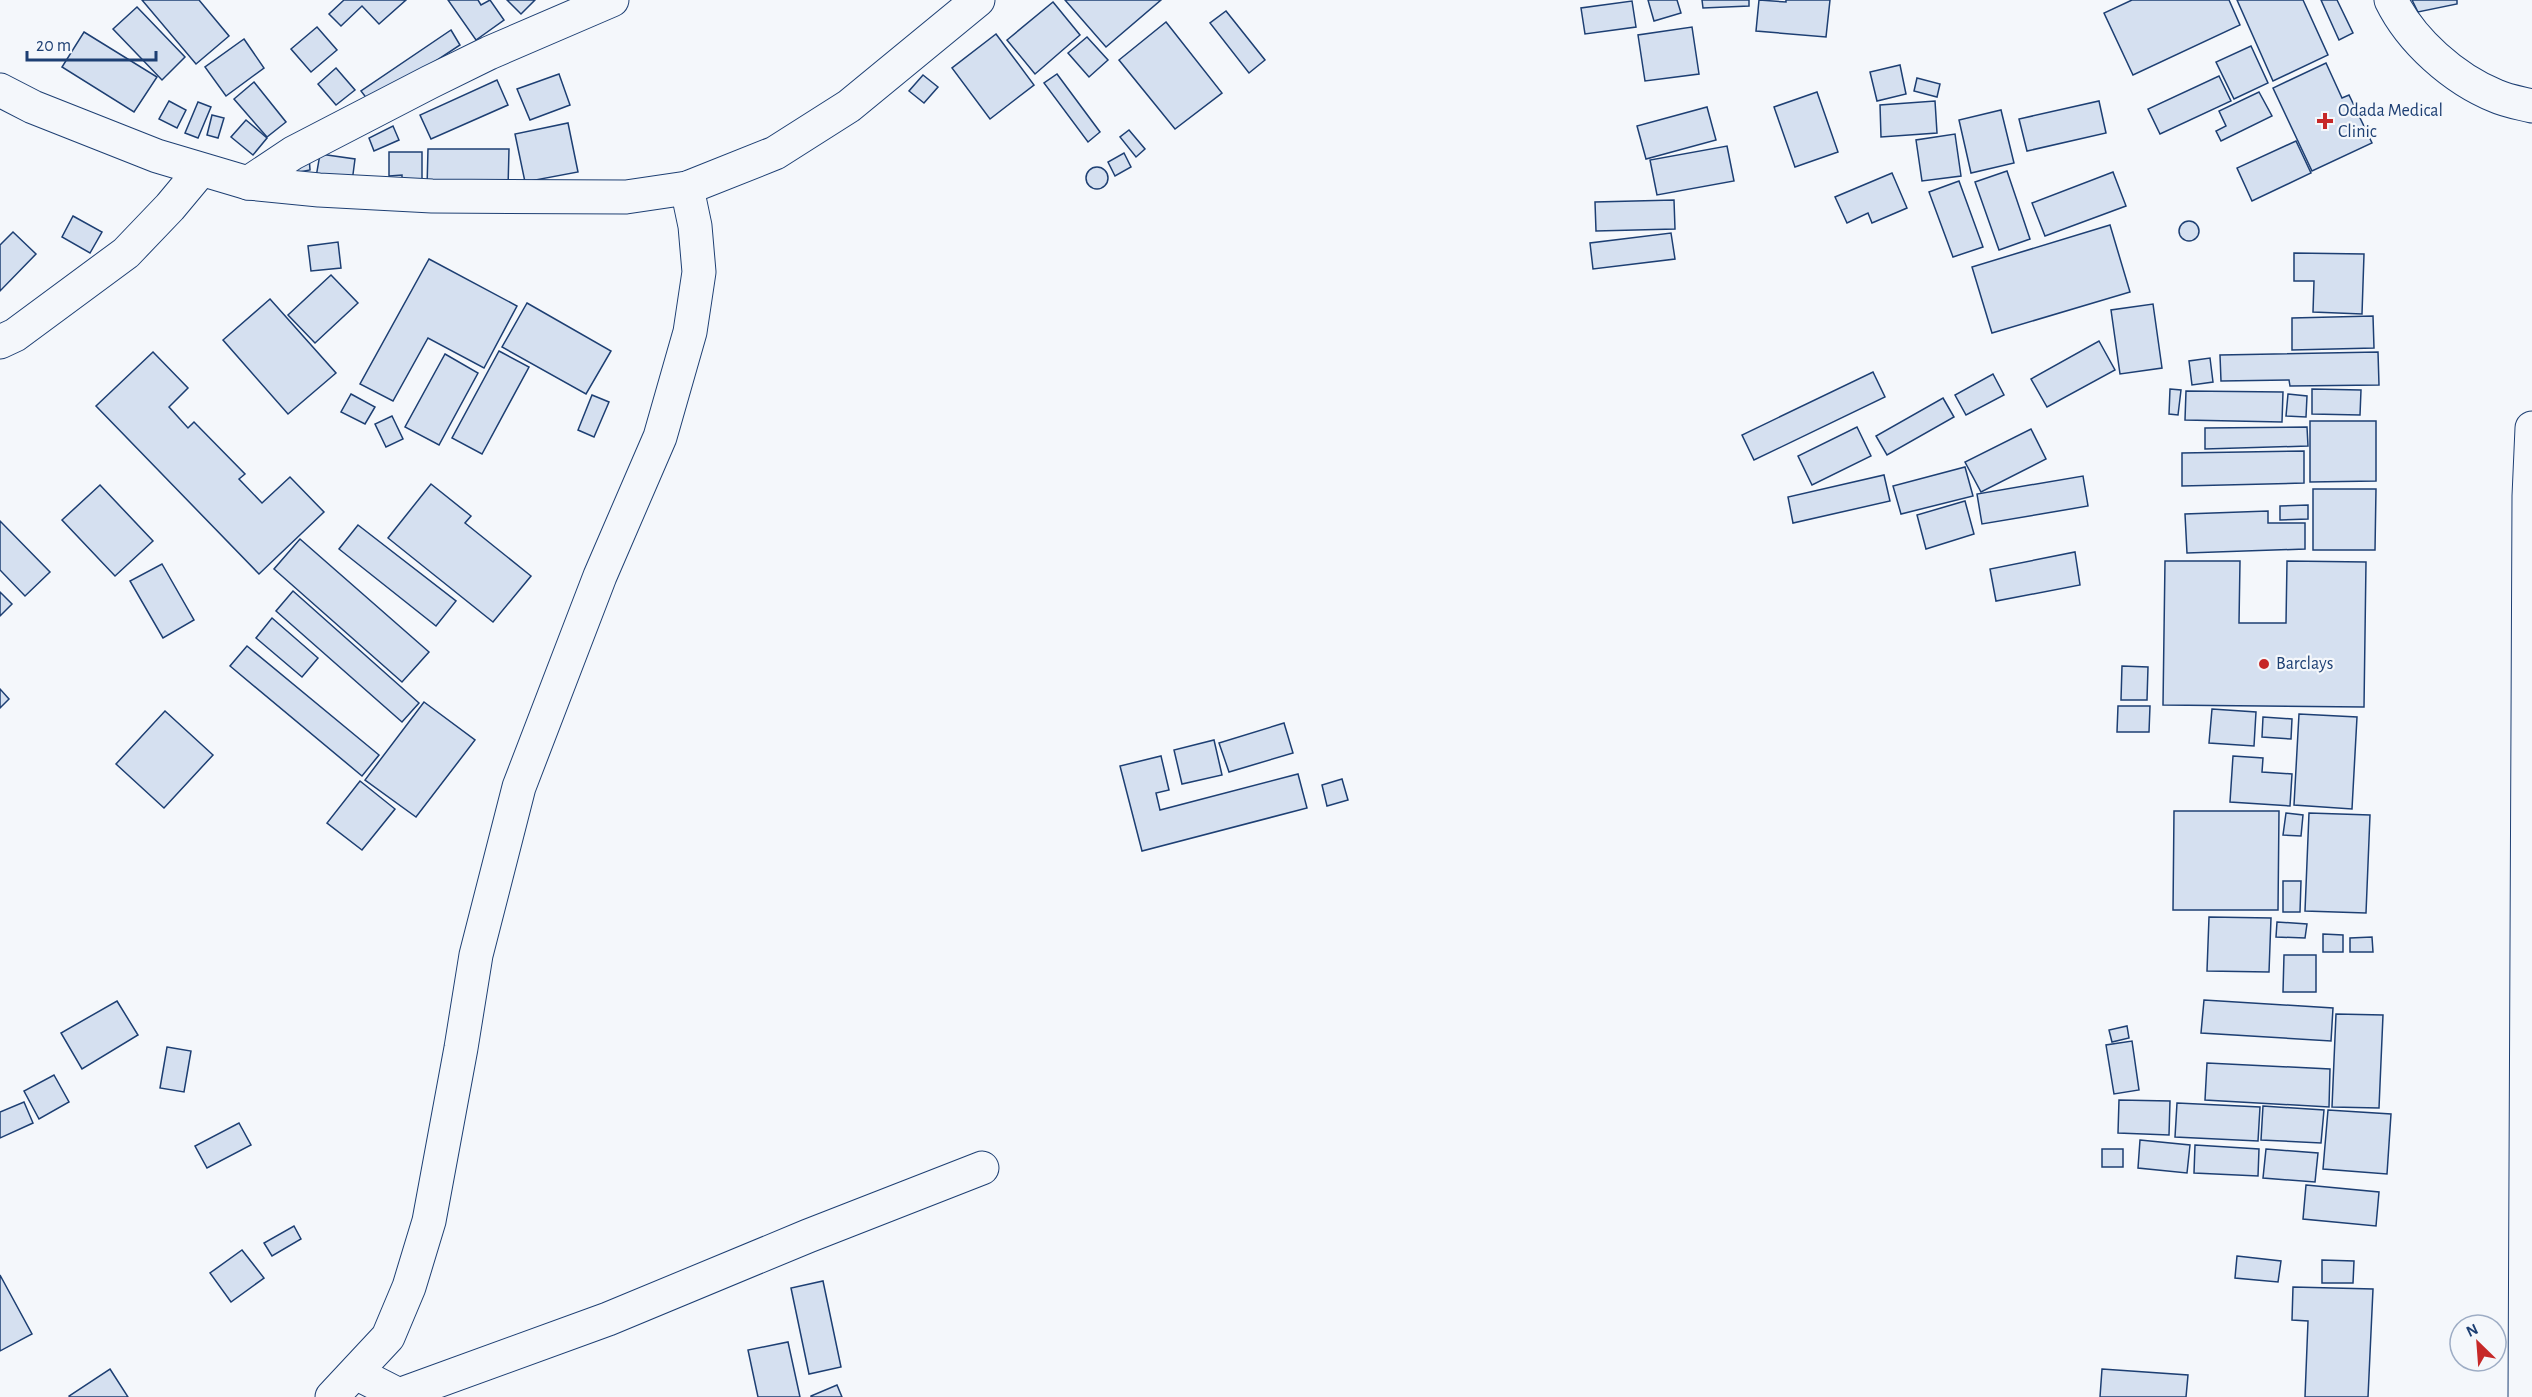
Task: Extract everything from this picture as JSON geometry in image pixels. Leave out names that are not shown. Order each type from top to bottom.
[{"type":"main road","points":[[248,183],[293,153],[430,82],[489,53],[612,0]]},
{"type":"main road","points":[[0,90],[44,111],[156,156],[200,171],[248,183],[319,190],[432,196],[626,197],[687,188],[775,153],[849,106],[978,0]]},
{"type":"main road","points":[[2391,0],[2416,36],[2467,82],[2498,97],[2532,106]]},
{"type":"main road","points":[[5,346],[126,253],[170,207],[200,171]]},
{"type":"main road","points":[[332,1397],[388,1337],[409,1287],[429,1221],[476,955],[519,787],[600,576],[660,437],[690,332],[699,272],[687,188]]},
{"type":"main road","points":[[2525,1397],[2529,496],[2532,428]]},
{"type":"main road","points":[[356,1373],[399,1395],[608,1318],[982,1168]]},
{"type":"building","points":[[142,0],[199,0],[229,36],[196,64]]},
{"type":"building","points":[[344,0],[406,0],[379,24],[362,6],[341,26],[329,14]]},
{"type":"building","points":[[448,0],[478,0],[481,5],[490,0],[504,20],[476,40]]},
{"type":"building","points":[[507,0],[535,0],[521,14]]},
{"type":"building","points":[[1065,0],[1161,0],[1106,47]]},
{"type":"building","points":[[1648,0],[1677,0],[1681,13],[1654,21]]},
{"type":"building","points":[[1702,0],[1749,0],[1749,6],[1703,8]]},
{"type":"building","points":[[1759,0],[1786,2],[1786,0],[1830,0],[1826,37],[1756,31]]},
{"type":"building","points":[[2132,0],[2229,0],[2240,25],[2133,75],[2104,13]]},
{"type":"building","points":[[2237,0],[2303,0],[2328,55],[2273,81]]},
{"type":"building","points":[[2321,0],[2337,0],[2353,33],[2339,40]]},
{"type":"building","points":[[2412,0],[2457,0],[2457,4],[2418,12]]},
{"type":"building","points":[[1632,1],[1636,27],[1585,34],[1581,8]]},
{"type":"building","points":[[1053,2],[1080,35],[1035,74],[1007,40]]},
{"type":"building","points":[[137,7],[185,57],[162,80],[113,29]]},
{"type":"building","points":[[1226,11],[1265,60],[1249,73],[1210,23]]},
{"type":"building","points":[[1166,22],[1222,93],[1175,129],[1119,60]]},
{"type":"building","points":[[317,27],[337,50],[311,72],[291,49]]},
{"type":"building","points":[[1692,27],[1699,74],[1645,81],[1638,35]]},
{"type":"building","points":[[451,30],[460,45],[371,104],[361,91]]},
{"type":"building","points":[[84,32],[157,77],[134,112],[62,67]]},
{"type":"building","points":[[996,34],[1034,85],[990,119],[952,68]]},
{"type":"building","points":[[1087,37],[1108,60],[1089,77],[1068,53]]},
{"type":"building","points":[[244,39],[264,68],[226,96],[205,67]]},
{"type":"building","points":[[2251,46],[2268,83],[2234,99],[2216,62]]},
{"type":"building","name":"Odada Medical Clinic","points":[[2326,63],[2342,98],[2349,95],[2372,143],[2312,171],[2273,88]]},
{"type":"building","points":[[1900,65],[1906,94],[1877,101],[1870,72]]},
{"type":"building","points":[[336,68],[355,90],[336,105],[318,84]]},
{"type":"building","points":[[559,74],[570,105],[530,120],[517,89]]},
{"type":"building","points":[[1057,74],[1100,132],[1088,142],[1044,83]]},
{"type":"building","points":[[923,75],[938,87],[924,103],[909,91]]},
{"type":"building","points":[[2219,76],[2231,101],[2160,134],[2148,109]]},
{"type":"building","points":[[1917,78],[1940,84],[1937,97],[1914,91]]},
{"type":"building","points":[[497,80],[508,105],[431,139],[420,115]]},
{"type":"building","points":[[254,82],[286,122],[267,137],[234,99]]},
{"type":"building","points":[[1817,92],[1838,152],[1795,167],[1774,107]]},
{"type":"building","points":[[2259,92],[2272,116],[2221,141],[2216,131],[2226,126],[2219,111]]},
{"type":"building","points":[[169,101],[186,110],[177,128],[159,119]]},
{"type":"building","points":[[1935,101],[1937,133],[1881,137],[1880,105]]},
{"type":"building","points":[[2099,101],[2106,133],[2027,151],[2019,119]]},
{"type":"building","points":[[198,102],[211,107],[198,138],[185,133]]},
{"type":"building","points":[[1707,107],[1716,140],[1646,159],[1637,126]]},
{"type":"building","points":[[2001,110],[2014,163],[1971,173],[1959,120]]},
{"type":"building","points":[[212,115],[224,118],[218,138],[207,135]]},
{"type":"building","points":[[246,120],[267,138],[253,155],[231,137]]},
{"type":"building","points":[[568,123],[578,172],[525,182],[515,134]]},
{"type":"building","points":[[393,126],[399,140],[374,151],[369,138]]},
{"type":"building","points":[[1129,130],[1145,149],[1136,157],[1120,137]]},
{"type":"building","points":[[1955,134],[1961,176],[1922,181],[1916,140]]},
{"type":"building","points":[[2296,141],[2311,173],[2252,201],[2237,168]]},
{"type":"building","points":[[1727,146],[1734,181],[1657,195],[1650,160]]},
{"type":"building","points":[[428,149],[509,149],[508,188],[427,188]]},
{"type":"building","points":[[389,152],[422,152],[422,186],[402,186],[402,175],[389,176]]},
{"type":"building","points":[[1124,153],[1131,167],[1115,176],[1108,162]]},
{"type":"building","points":[[320,154],[355,159],[352,182],[316,177]]},
{"type":"building","points":[[309,156],[310,170],[294,173]]},
{"type":"building","points":[[1097,167],[1107,174],[1108,178],[1101,188],[1097,189],[1087,182],[1086,178],[1093,168]]},
{"type":"building","points":[[2007,171],[2030,239],[1999,250],[1975,182]]},
{"type":"building","points":[[2113,172],[2126,206],[2045,236],[2032,203]]},
{"type":"building","points":[[1892,173],[1907,208],[1872,223],[1868,213],[1847,223],[1835,197]]},
{"type":"building","points":[[1959,181],[1983,247],[1953,257],[1929,192]]},
{"type":"building","points":[[1674,200],[1675,229],[1596,231],[1595,202]]},
{"type":"building","points":[[73,216],[102,232],[90,253],[62,237]]},
{"type":"building","points":[[2189,221],[2196,224],[2199,231],[2196,238],[2189,241],[2182,238],[2179,231],[2182,224]]},
{"type":"building","points":[[2110,225],[2130,292],[1992,333],[1972,267]]},
{"type":"building","points":[[13,232],[36,254],[0,291],[0,245]]},
{"type":"building","points":[[1671,233],[1675,259],[1593,269],[1590,243]]},
{"type":"building","points":[[338,242],[341,268],[311,271],[308,246]]},
{"type":"building","points":[[2294,253],[2364,254],[2362,314],[2313,312],[2314,281],[2294,281]]},
{"type":"building","points":[[429,259],[517,306],[484,368],[428,338],[393,401],[360,384]]},
{"type":"building","points":[[331,275],[358,303],[315,343],[288,315]]},
{"type":"building","points":[[270,299],[336,373],[288,414],[223,340]]},
{"type":"building","points":[[527,303],[611,351],[586,394],[502,347]]},
{"type":"building","points":[[2153,304],[2162,368],[2120,374],[2111,310]]},
{"type":"building","points":[[2373,316],[2374,348],[2292,350],[2292,318]]},
{"type":"building","points":[[2099,341],[2115,370],[2047,407],[2031,379]]},
{"type":"building","points":[[499,351],[529,367],[482,454],[452,438]]},
{"type":"building","points":[[153,352],[188,388],[169,407],[188,428],[194,422],[245,474],[239,479],[262,503],[290,477],[324,512],[259,574],[96,406]]},
{"type":"building","points":[[2378,352],[2379,385],[2290,386],[2289,380],[2221,381],[2220,355]]},
{"type":"building","points":[[445,354],[478,373],[439,445],[405,427]]},
{"type":"building","points":[[2210,358],[2213,382],[2192,385],[2189,361]]},
{"type":"building","points":[[1873,372],[1885,397],[1754,460],[1742,435]]},
{"type":"building","points":[[1993,374],[2004,395],[1966,415],[1955,395]]},
{"type":"building","points":[[2170,389],[2181,390],[2178,415],[2169,414]]},
{"type":"building","points":[[2312,389],[2361,390],[2360,415],[2312,414]]},
{"type":"building","points":[[2186,391],[2283,392],[2282,422],[2185,420]]},
{"type":"building","points":[[351,394],[375,407],[365,424],[341,412]]},
{"type":"building","points":[[2288,394],[2307,396],[2306,417],[2286,416]]},
{"type":"building","points":[[592,395],[609,402],[594,437],[578,430]]},
{"type":"building","points":[[1943,398],[1954,417],[1887,455],[1876,436]]},
{"type":"building","points":[[392,416],[403,439],[386,447],[375,424]]},
{"type":"building","points":[[2310,421],[2376,421],[2376,481],[2310,482]]},
{"type":"building","points":[[1857,427],[1871,456],[1812,485],[1798,456]]},
{"type":"building","points":[[2307,427],[2308,446],[2205,449],[2205,428]]},
{"type":"building","points":[[2031,429],[2046,459],[1981,492],[1965,462]]},
{"type":"building","points":[[2304,451],[2304,483],[2182,486],[2182,453]]},
{"type":"building","points":[[1965,467],[1973,496],[1901,514],[1893,486]]},
{"type":"building","points":[[1884,475],[1890,501],[1793,523],[1788,497]]},
{"type":"building","points":[[2083,476],[2088,506],[1982,524],[1977,494]]},
{"type":"building","points":[[431,484],[471,516],[465,523],[531,576],[493,622],[388,538]]},
{"type":"building","points":[[100,485],[153,541],[115,576],[62,520]]},
{"type":"building","points":[[2313,489],[2376,489],[2375,550],[2313,550]]},
{"type":"building","points":[[1965,501],[1974,534],[1926,549],[1917,515]]},
{"type":"building","points":[[2308,505],[2308,519],[2280,520],[2280,506]]},
{"type":"building","points":[[2268,511],[2268,523],[2305,523],[2305,549],[2187,553],[2185,514]]},
{"type":"building","points":[[0,521],[50,572],[25,596],[0,570]]},
{"type":"building","points":[[358,525],[456,601],[436,626],[339,549]]},
{"type":"building","points":[[300,539],[429,652],[402,682],[274,569]]},
{"type":"building","points":[[2075,552],[2080,585],[1996,601],[1990,569]]},
{"type":"building","name":"Barclays","points":[[2165,561],[2240,561],[2239,623],[2286,623],[2287,561],[2366,562],[2364,707],[2163,705]]},
{"type":"building","points":[[162,564],[194,620],[163,638],[130,581]]},
{"type":"building","points":[[293,591],[419,703],[402,722],[276,611]]},
{"type":"building","points":[[0,592],[12,604],[0,616]]},
{"type":"building","points":[[272,618],[318,658],[302,677],[256,638]]},
{"type":"building","points":[[247,646],[379,755],[362,776],[230,666]]},
{"type":"building","points":[[2122,666],[2148,667],[2147,700],[2121,700]]},
{"type":"building","points":[[0,689],[9,699],[0,708]]},
{"type":"building","points":[[424,702],[475,740],[416,817],[365,780]]},
{"type":"building","points":[[2118,706],[2150,706],[2149,732],[2117,732]]},
{"type":"building","points":[[2212,709],[2256,712],[2254,746],[2209,743]]},
{"type":"building","points":[[165,711],[213,755],[164,808],[116,764]]},
{"type":"building","points":[[2299,714],[2357,717],[2352,809],[2294,805]]},
{"type":"building","points":[[2263,717],[2292,719],[2291,739],[2262,737]]},
{"type":"building","points":[[1284,723],[1293,753],[1229,772],[1219,743]]},
{"type":"building","points":[[1214,740],[1222,775],[1182,784],[1174,750]]},
{"type":"building","points":[[1161,756],[1169,790],[1156,793],[1160,810],[1298,774],[1307,808],[1142,851],[1120,766]]},
{"type":"building","points":[[2233,756],[2263,758],[2262,772],[2292,774],[2290,806],[2230,802]]},
{"type":"building","points":[[1342,779],[1348,800],[1327,806],[1322,785]]},
{"type":"building","points":[[360,781],[395,809],[362,850],[327,823]]},
{"type":"building","points":[[2174,811],[2279,811],[2278,910],[2173,910]]},
{"type":"building","points":[[2286,813],[2303,815],[2301,836],[2283,835]]},
{"type":"building","points":[[2309,813],[2370,815],[2366,913],[2305,911]]},
{"type":"building","points":[[2283,881],[2301,881],[2300,912],[2283,912]]},
{"type":"building","points":[[2209,917],[2271,918],[2269,972],[2207,971]]},
{"type":"building","points":[[2277,922],[2307,924],[2305,938],[2276,937]]},
{"type":"building","points":[[2323,934],[2343,935],[2343,952],[2323,952]]},
{"type":"building","points":[[2372,937],[2373,952],[2350,952],[2350,938]]},
{"type":"building","points":[[2284,955],[2316,955],[2316,992],[2283,992]]},
{"type":"building","points":[[2204,1000],[2333,1008],[2331,1041],[2201,1033]]},
{"type":"building","points":[[117,1001],[138,1035],[82,1069],[61,1033]]},
{"type":"building","points":[[2336,1014],[2383,1015],[2379,1108],[2332,1107]]},
{"type":"building","points":[[2127,1026],[2129,1038],[2112,1042],[2109,1030]]},
{"type":"building","points":[[2132,1041],[2139,1090],[2114,1094],[2106,1045]]},
{"type":"building","points":[[167,1047],[191,1051],[184,1092],[160,1088]]},
{"type":"building","points":[[2207,1063],[2330,1069],[2329,1107],[2205,1100]]},
{"type":"building","points":[[54,1075],[69,1102],[39,1119],[24,1091]]},
{"type":"building","points":[[2119,1100],[2170,1101],[2169,1135],[2118,1133]]},
{"type":"building","points":[[24,1102],[33,1123],[0,1138],[0,1112]]},
{"type":"building","points":[[2177,1103],[2260,1107],[2258,1141],[2175,1137]]},
{"type":"building","points":[[2263,1106],[2324,1110],[2321,1143],[2261,1140]]},
{"type":"building","points":[[2328,1110],[2391,1114],[2387,1174],[2323,1169]]},
{"type":"building","points":[[239,1123],[251,1145],[207,1168],[195,1146]]},
{"type":"building","points":[[2140,1140],[2190,1145],[2187,1173],[2138,1168]]},
{"type":"building","points":[[2195,1145],[2259,1149],[2258,1176],[2194,1173]]},
{"type":"building","points":[[2102,1149],[2123,1149],[2123,1167],[2102,1167]]},
{"type":"building","points":[[2266,1149],[2318,1153],[2315,1182],[2263,1178]]},
{"type":"building","points":[[2306,1185],[2379,1192],[2376,1226],[2303,1219]]},
{"type":"building","points":[[294,1226],[301,1239],[272,1256],[264,1243]]},
{"type":"building","points":[[242,1250],[264,1278],[231,1302],[210,1273]]},
{"type":"building","points":[[2237,1256],[2281,1261],[2278,1282],[2235,1278]]},
{"type":"building","points":[[2322,1260],[2354,1261],[2353,1283],[2322,1283]]},
{"type":"building","points":[[0,1275],[32,1334],[0,1351]]},
{"type":"building","points":[[823,1281],[841,1367],[809,1374],[791,1288]]},
{"type":"building","points":[[2293,1287],[2373,1289],[2368,1397],[2305,1397],[2308,1321],[2292,1320]]},
{"type":"building","points":[[788,1342],[800,1397],[758,1397],[748,1350]]},
{"type":"building","points":[[110,1369],[128,1397],[69,1396]]},
{"type":"building","points":[[2102,1369],[2188,1375],[2186,1397],[2100,1397]]},
{"type":"building","points":[[837,1385],[842,1397],[811,1397],[811,1396]]},
{"type":"place","name":"Odada Medical Clinic","points":[[2325,121]]},
{"type":"place","name":"Barclays","points":[[2264,664]]}]
